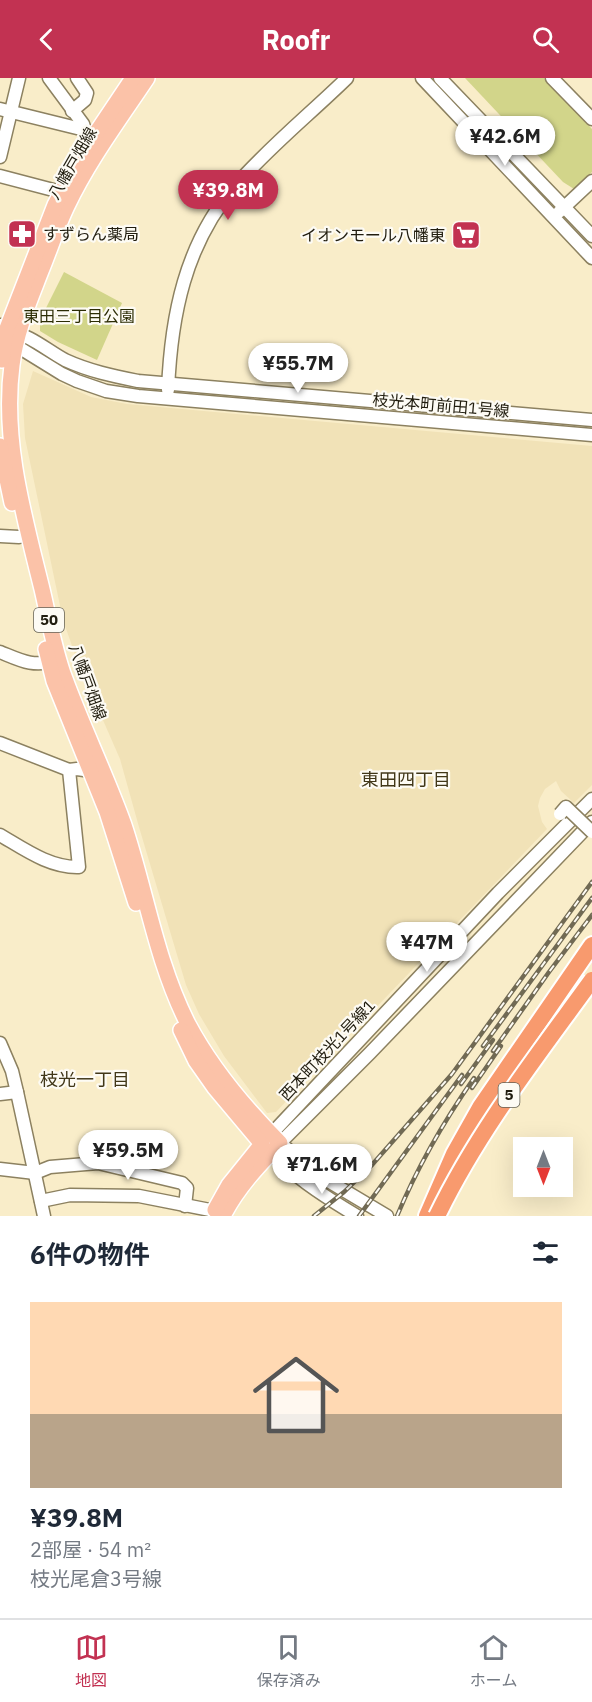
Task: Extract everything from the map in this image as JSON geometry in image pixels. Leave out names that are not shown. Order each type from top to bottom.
[{"type":"highway","points":[[427,1216],[454,1155],[592,945]]},
{"type":"highway","points":[[438,1216],[485,1107],[592,956]]},
{"type":"highway","name":"5","points":[[438,1216],[490,1121],[592,980]]},
{"type":"main road","name":"八幡戸畑線","points":[[0,384],[8,334],[24,314],[67,194],[95,134],[133,78]]},
{"type":"main road","name":"八幡戸畑線","points":[[95,134],[147,78]]},
{"type":"main road","name":"八幡戸畑線","points":[[8,334],[11,442],[54,662],[54,681],[118,843],[157,973],[174,1016],[196,1061],[229,1106],[271,1143]]},
{"type":"main road","name":"八幡戸畑線","points":[[0,446],[20,537],[54,662],[65,679],[123,824],[162,960],[182,1012],[198,1041],[271,1143]]},
{"type":"main road","points":[[217,1214],[229,1185],[271,1143]]},
{"type":"street","points":[[0,157],[5,111],[19,78]]},
{"type":"street","points":[[49,78],[72,111],[95,134]]},
{"type":"street","points":[[72,111],[85,100],[87,93],[77,78]]},
{"type":"street","points":[[168,398],[172,336],[178,303],[184,276],[204,232],[235,186],[347,78]]},
{"type":"street","points":[[422,78],[592,258]]},
{"type":"street","points":[[440,78],[592,236]]},
{"type":"street","points":[[552,78],[592,119]]},
{"type":"street","points":[[5,111],[95,134]]},
{"type":"street","points":[[0,176],[67,194]]},
{"type":"street","points":[[554,217],[592,182]]},
{"type":"street","name":"枝光本町前田1号線","points":[[8,334],[86,369],[138,381],[592,420]]},
{"type":"street","name":"枝光本町前田1号線","points":[[8,334],[62,374],[106,391],[592,435]]},
{"type":"street","points":[[0,536],[20,537]]},
{"type":"street","points":[[0,652],[30,664],[54,662]]},
{"type":"street","points":[[0,743],[69,770],[91,771]]},
{"type":"street","points":[[0,836],[42,859],[66,867],[79,867],[69,770]]},
{"type":"street","points":[[560,814],[566,807],[592,832]]},
{"type":"street","name":"西本町枝光1号線1","points":[[271,1143],[498,893],[589,807]]},
{"type":"street","name":"西本町枝光1号線1","points":[[271,1143],[370,1053],[592,822]]},
{"type":"street","points":[[0,1042],[12,1071],[44,1216]]},
{"type":"street","points":[[0,1094],[17,1092]]},
{"type":"street","name":"八幡戸畑線","points":[[271,1143],[308,1185],[357,1216]]},
{"type":"street","name":"八幡戸畑線","points":[[271,1143],[320,1176],[387,1216]]},
{"type":"street","points":[[0,1169],[35,1173],[50,1167],[98,1163],[182,1183],[187,1188],[185,1206]]},
{"type":"street","points":[[41,1201],[70,1195],[139,1196],[217,1214]]},
{"type":"shaded area","points":[[33,371],[91,397],[127,404],[592,446],[592,785],[574,803],[561,791],[556,781],[545,789],[538,806],[542,822],[547,829],[276,1112],[267,1113],[224,1056],[199,1014],[186,985],[120,759],[78,663],[63,620],[25,438],[23,404]]},
{"type":"green space","points":[[465,78],[544,78],[592,129],[592,172],[574,189],[563,182]]},
{"type":"green space","name":"東田三丁目公園","points":[[64,272],[122,303],[97,360],[40,331],[40,320]]},
{"type":"railway","points":[[314,1216],[371,1166],[452,1074],[592,882]]},
{"type":"railway","points":[[483,1046],[592,898]]},
{"type":"railway","points":[[493,1051],[592,915]]},
{"type":"railway","points":[[461,1084],[493,1040]]},
{"type":"railway","points":[[472,1088],[501,1046]]},
{"type":"railway","points":[[359,1216],[462,1075]]},
{"type":"railway","points":[[397,1216],[432,1145],[474,1078]]},
{"type":"place","name":"すずらん薬局","points":[[22,234]]},
{"type":"place","name":"イオンモール八幡東","points":[[466,235]]},
{"type":"district","name":"東田四丁目","points":[[406,780]]},
{"type":"district","name":"枝光一丁目","points":[[85,1080]]}]
